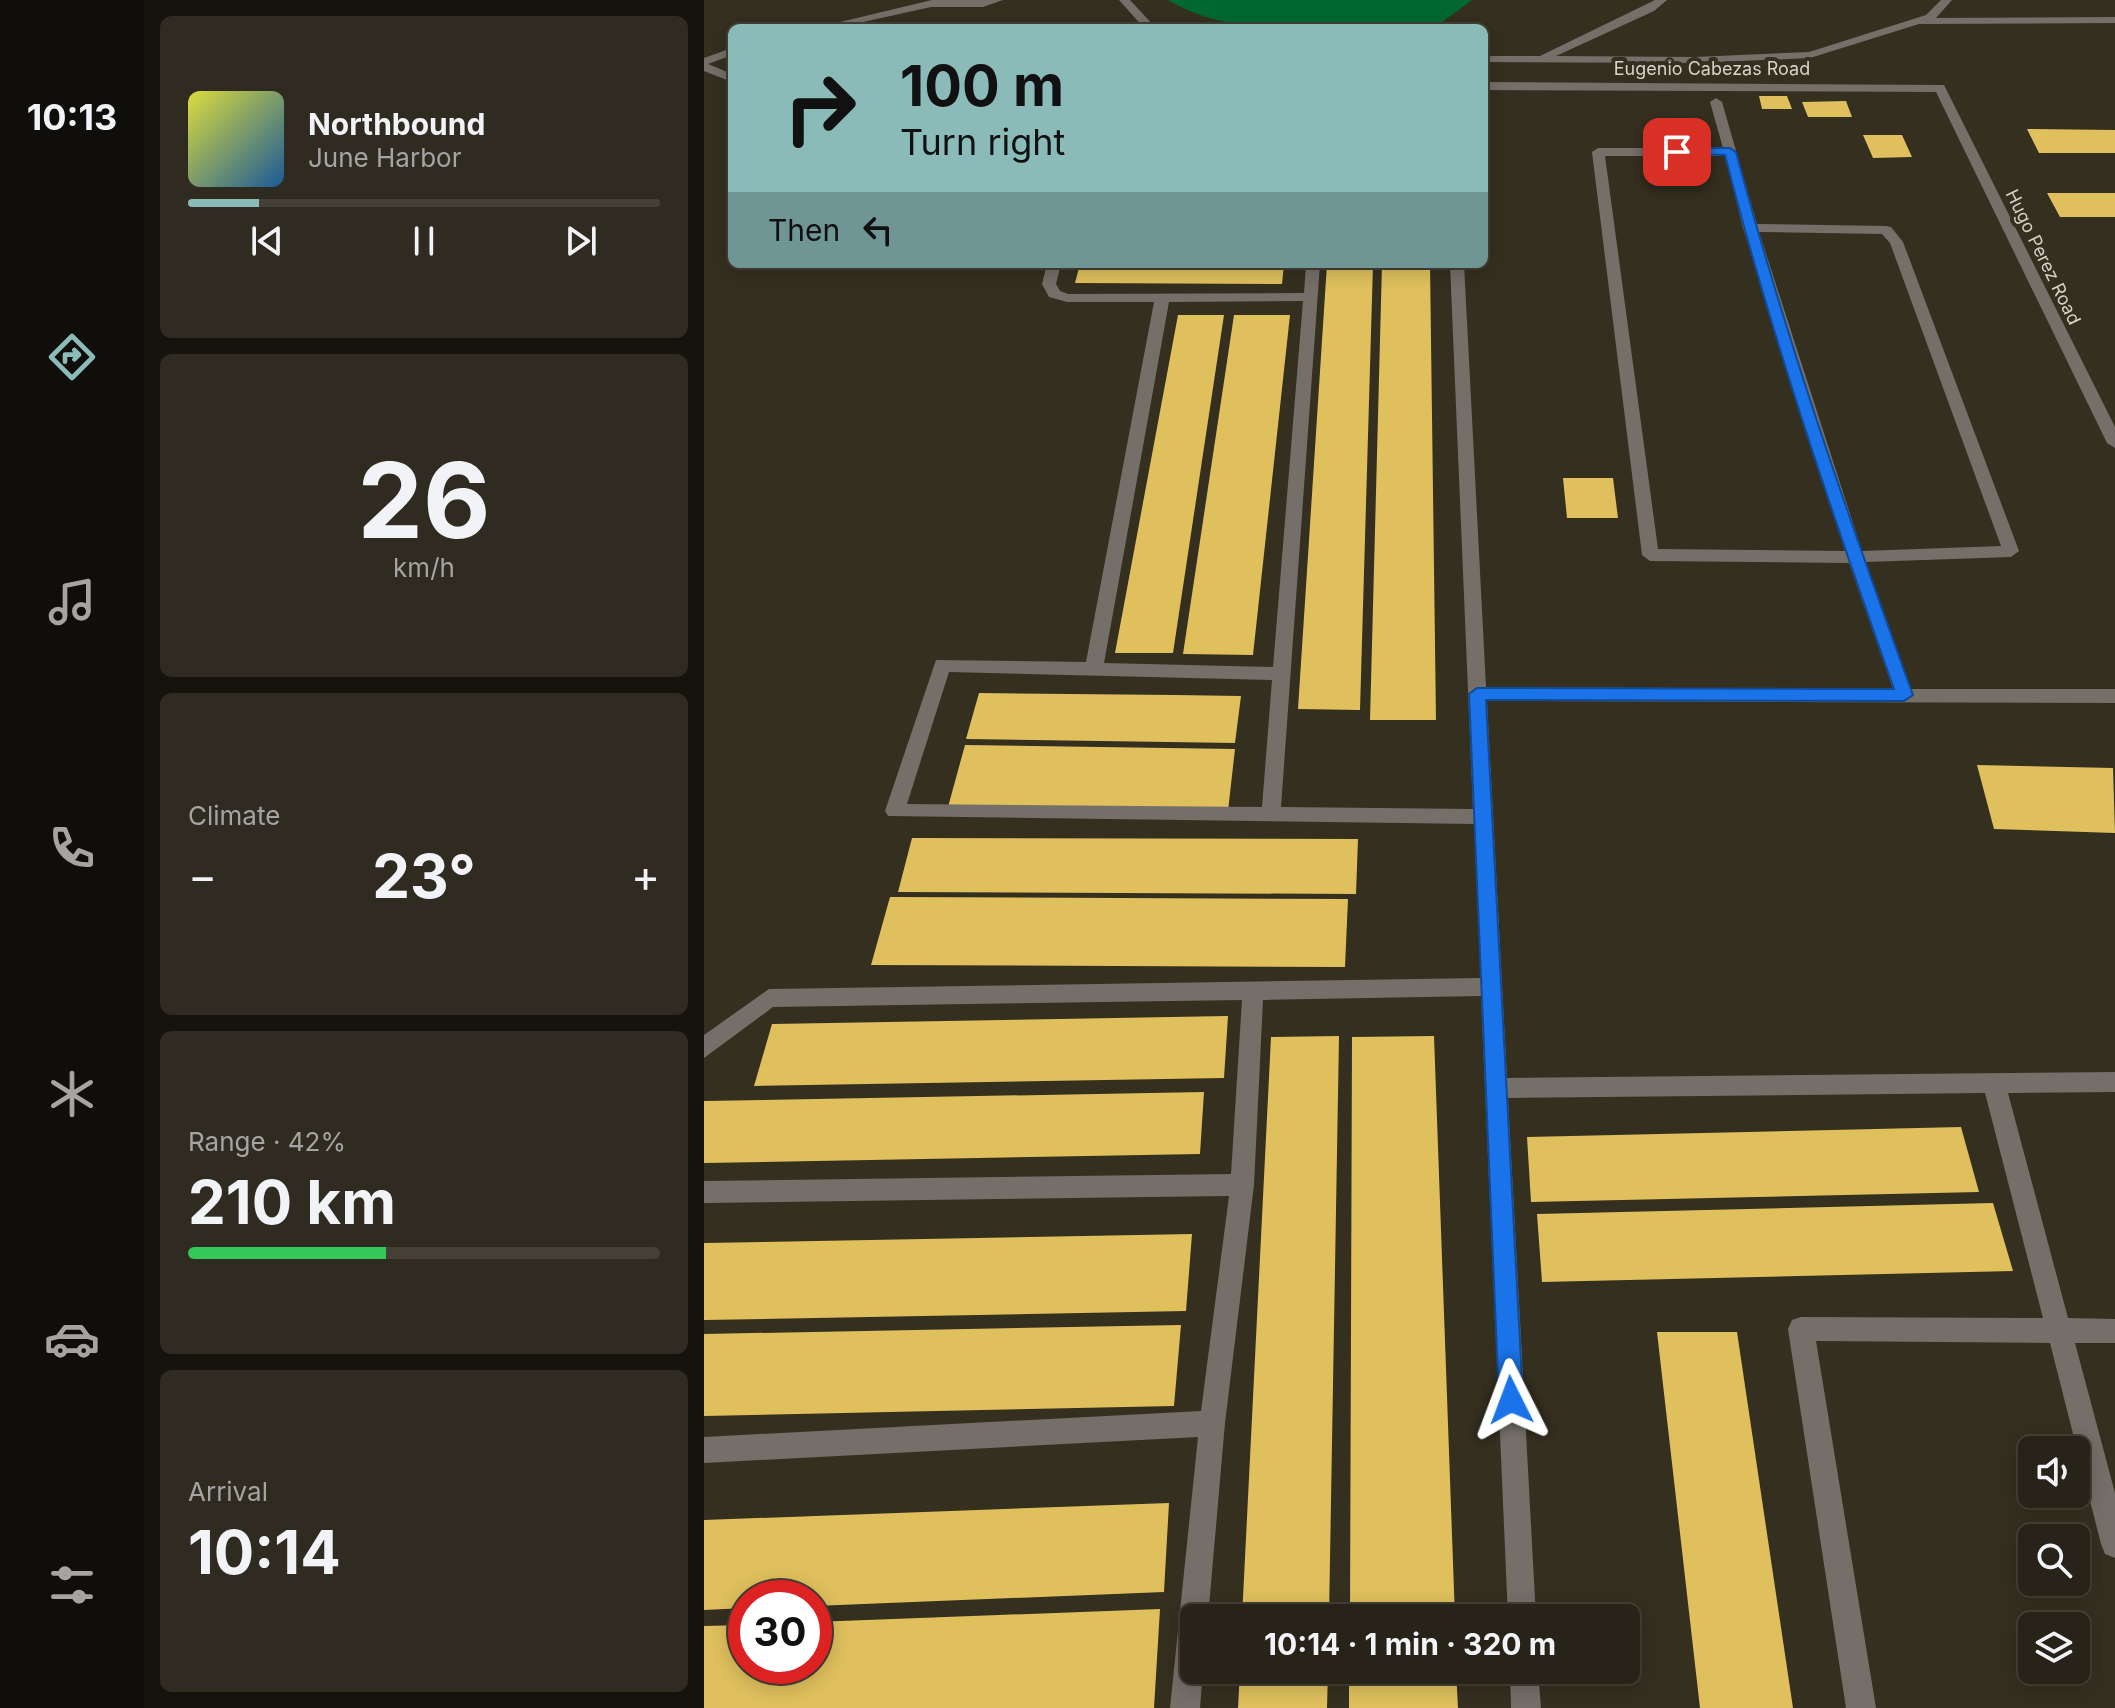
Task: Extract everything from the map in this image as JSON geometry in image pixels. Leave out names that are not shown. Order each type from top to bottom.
[{"type":"street","points":[[842,24],[941,2],[983,4],[998,0]]},
{"type":"street","points":[[1124,0],[1146,24]]},
{"type":"street","points":[[1539,59],[1650,9],[1662,0]]},
{"type":"street","points":[[1488,59],[1695,60],[1810,55],[1930,17],[1947,0]]},
{"type":"street","points":[[1917,21],[2115,20]]},
{"type":"street","points":[[704,65],[728,53]]},
{"type":"street","points":[[704,65],[728,76]]},
{"type":"street","name":"Eugenio Cabezas Road","points":[[1488,86],[1940,88]]},
{"type":"street","name":"Hugo Perez Road","points":[[1940,88],[2115,443]]},
{"type":"street","points":[[1716,102],[1750,228],[1854,557],[1904,695]]},
{"type":"street","points":[[1730,152],[1598,152],[1650,555],[1854,557],[2011,551],[1896,242],[1886,230],[1866,228],[1750,228]]},
{"type":"street","points":[[1053,268],[1049,284],[1054,294],[1067,298],[1311,297]]},
{"type":"street","points":[[1271,814],[1313,268]]},
{"type":"street","points":[[1457,268],[1521,1604]]},
{"type":"street","points":[[1094,669],[1162,299]]},
{"type":"street","points":[[1281,674],[942,665],[895,811],[1483,817]]},
{"type":"street","points":[[1477,694],[2115,696]]},
{"type":"street","points":[[704,1048],[769,998],[1492,987]]},
{"type":"street","points":[[1185,1708],[1212,1423],[1242,1185],[1253,989]]},
{"type":"street","points":[[1496,1088],[2115,1082]]},
{"type":"street","points":[[1994,1083],[2115,1544]]},
{"type":"street","points":[[704,1192],[1242,1185]]},
{"type":"street","points":[[1861,1708],[1801,1329],[2115,1331]]},
{"type":"street","points":[[704,1450],[1212,1423]]},
{"type":"street","points":[[1525,1684],[1526,1708]]},
{"type":"green space","points":[[1168,0],[1472,0],[1437,24],[1239,24],[1195,13]]},
{"type":"building","points":[[1759,96],[1787,96],[1792,109],[1762,109]]},
{"type":"building","points":[[1846,101],[1852,117],[1808,117],[1802,102]]},
{"type":"building","points":[[2027,129],[2115,130],[2115,153],[2039,153]]},
{"type":"building","points":[[1863,135],[1902,135],[1912,157],[1873,158]]},
{"type":"building","points":[[2047,193],[2115,193],[2115,217],[2060,217]]},
{"type":"building","points":[[1079,268],[1284,268],[1282,284],[1075,283]]},
{"type":"building","points":[[1327,268],[1373,268],[1360,710],[1298,709]]},
{"type":"building","points":[[1382,268],[1430,268],[1436,720],[1370,720]]},
{"type":"building","points":[[1178,315],[1224,315],[1173,653],[1115,653]]},
{"type":"building","points":[[1234,315],[1290,315],[1253,655],[1183,654]]},
{"type":"building","points":[[1563,478],[1613,478],[1618,518],[1567,518]]},
{"type":"building","points":[[979,693],[1241,696],[1235,743],[966,739]]},
{"type":"building","points":[[965,745],[1235,749],[1228,811],[948,807]]},
{"type":"building","points":[[1977,765],[2113,768],[2115,833],[1994,829]]},
{"type":"building","points":[[912,838],[1358,839],[1356,894],[898,892]]},
{"type":"building","points":[[890,897],[1348,899],[1345,967],[871,965]]},
{"type":"building","points":[[1228,1016],[1224,1078],[754,1086],[772,1024]]},
{"type":"building","points":[[1339,1036],[1329,1604],[1243,1604],[1271,1037]]},
{"type":"building","points":[[1434,1036],[1454,1604],[1350,1604],[1352,1037]]},
{"type":"building","points":[[1204,1092],[1200,1154],[704,1163],[704,1101]]},
{"type":"building","points":[[1961,1127],[1979,1192],[1531,1202],[1527,1137]]},
{"type":"building","points":[[1993,1203],[2013,1271],[1542,1282],[1537,1214]]},
{"type":"building","points":[[1192,1234],[1186,1311],[704,1320],[704,1243]]},
{"type":"building","points":[[1181,1325],[1174,1406],[704,1416],[704,1334]]},
{"type":"building","points":[[1657,1332],[1737,1332],[1793,1708],[1700,1708]]},
{"type":"building","points":[[1169,1503],[1164,1592],[832,1605],[832,1580],[728,1580],[728,1609],[704,1610],[704,1520]]},
{"type":"building","points":[[1160,1609],[1154,1708],[704,1708],[704,1626],[728,1625],[728,1684],[832,1684],[832,1621]]},
{"type":"building","points":[[1239,1684],[1328,1684],[1327,1708],[1238,1708]]},
{"type":"building","points":[[1349,1684],[1457,1684],[1458,1708],[1349,1708]]},
{"type":"route","points":[[1511,1400],[1477,694],[1904,695],[1844,527],[1750,228],[1730,152],[1677,152]]}]
